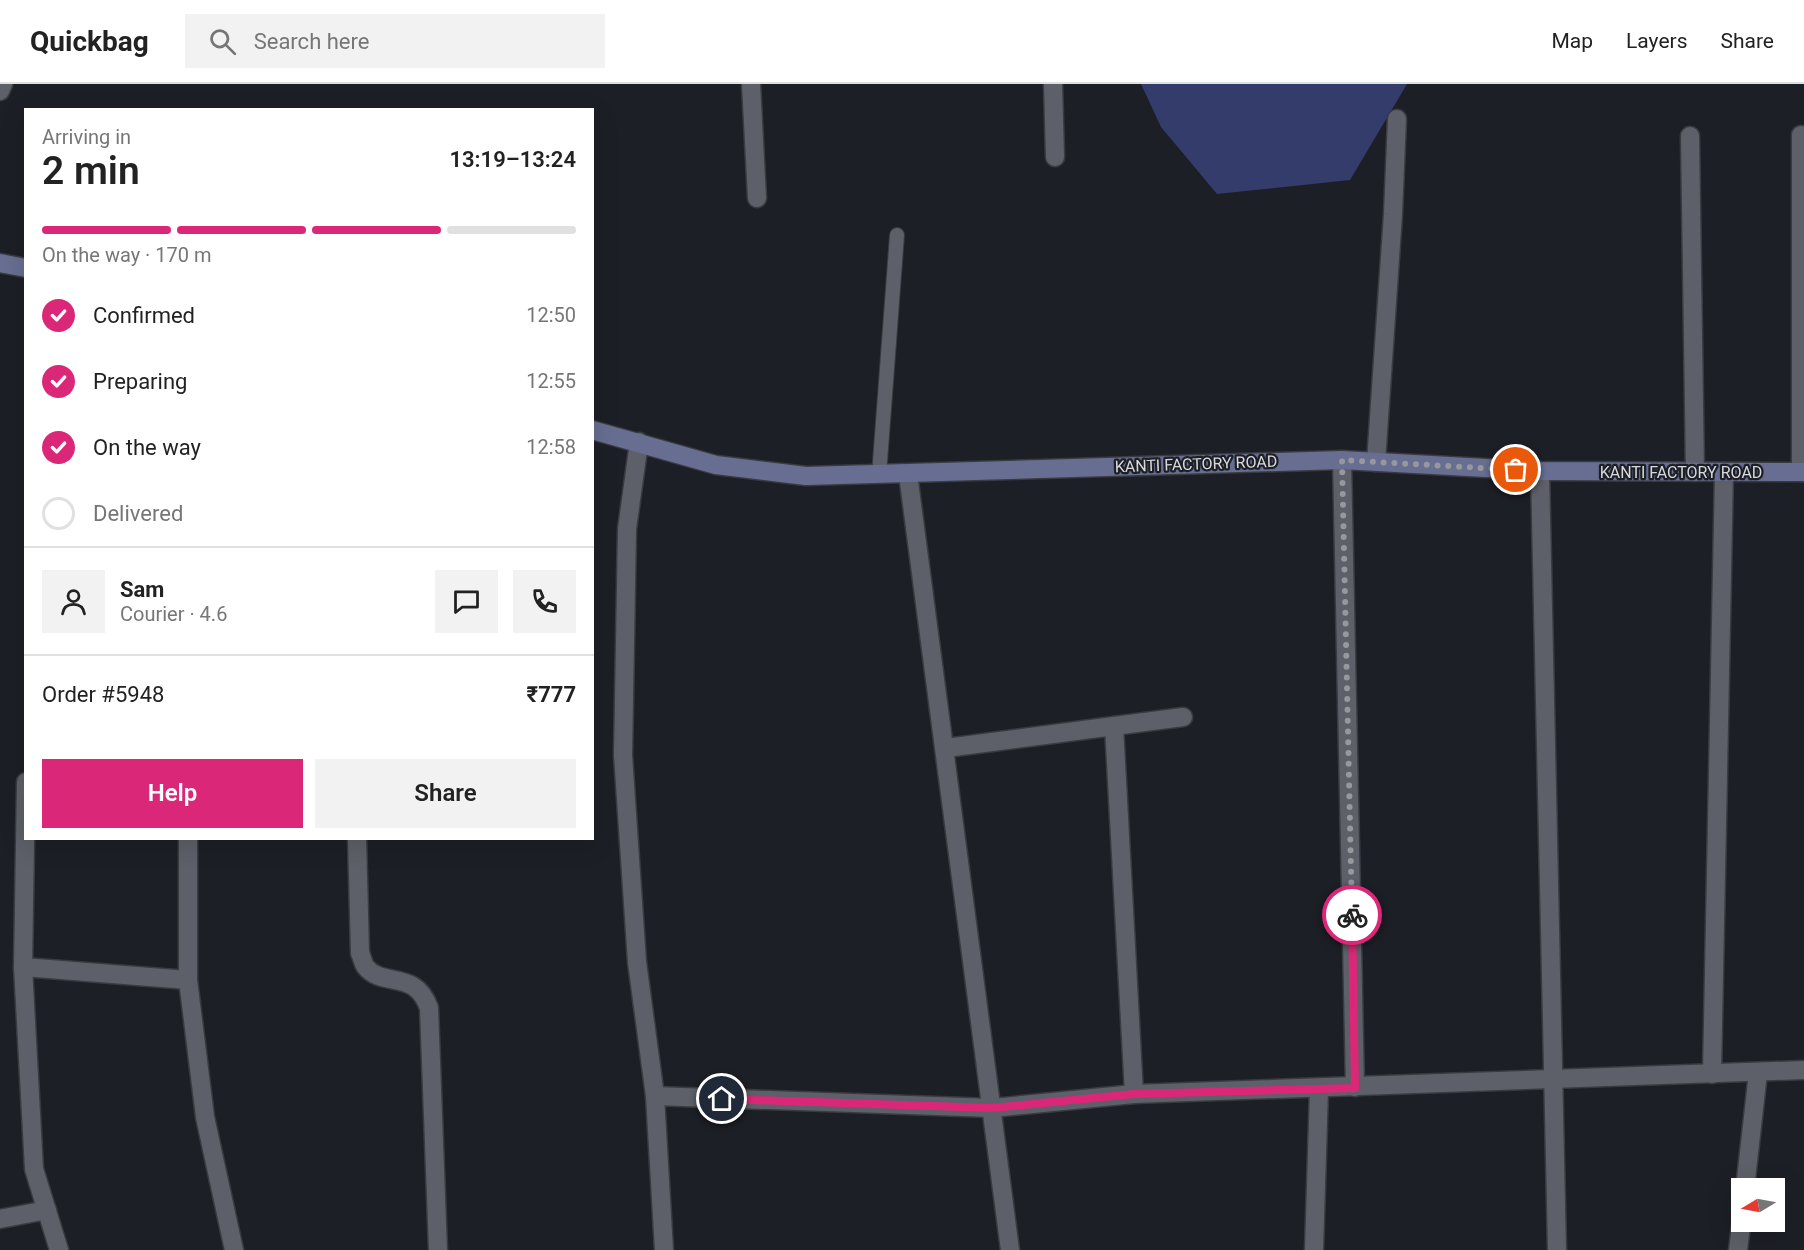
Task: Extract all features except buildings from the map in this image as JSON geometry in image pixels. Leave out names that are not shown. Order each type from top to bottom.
[{"type":"street","points":[[0,91],[3,84]]},
{"type":"street","points":[[751,84],[757,198]]},
{"type":"street","points":[[1053,84],[1055,158]]},
{"type":"street","points":[[1376,462],[1393,214],[1397,119]]},
{"type":"street","points":[[1801,135],[1802,472]]},
{"type":"street","points":[[1690,136],[1695,472]]},
{"type":"street","points":[[0,263],[24,267]]},
{"type":"street","name":"KANTI FACTORY ROAD","points":[[594,431],[716,465],[806,476],[1342,460],[1540,471],[1802,472]]},
{"type":"street","points":[[639,442],[627,529],[623,755],[637,962],[655,1096],[664,1250]]},
{"type":"street","points":[[1342,460],[1355,1088]]},
{"type":"street","points":[[1540,471],[1557,1250]]},
{"type":"street","points":[[1712,1074],[1724,472]]},
{"type":"street","points":[[908,474],[946,748],[1010,1250]]},
{"type":"street","points":[[946,748],[1183,717]]},
{"type":"street","points":[[1114,726],[1134,1094]]},
{"type":"street","points":[[25,840],[22,967],[34,1169],[59,1250]]},
{"type":"street","points":[[188,840],[188,980],[205,1117],[234,1250]]},
{"type":"street","points":[[357,840],[360,953],[365,967],[375,973],[416,987],[424,994],[429,1008],[438,1250]]},
{"type":"street","points":[[22,967],[188,980]]},
{"type":"street","points":[[655,1096],[992,1108],[1134,1094],[1355,1088],[1804,1070]]},
{"type":"street","points":[[1746,1178],[1758,1073]]},
{"type":"street","points":[[1314,1250],[1319,1089]]},
{"type":"street","points":[[0,1219],[47,1210]]},
{"type":"street","points":[[1738,1250],[1740,1232]]},
{"type":"lane","points":[[879,475],[897,235]]},
{"type":"shaded area","points":[[1141,84],[1407,84],[1350,180],[1217,194],[1161,127]]},
{"type":"way so far","points":[[1352,915],[1342,460],[1516,470]]},
{"type":"route","points":[[722,1099],[992,1108],[1134,1094],[1355,1088],[1352,915]]}]
